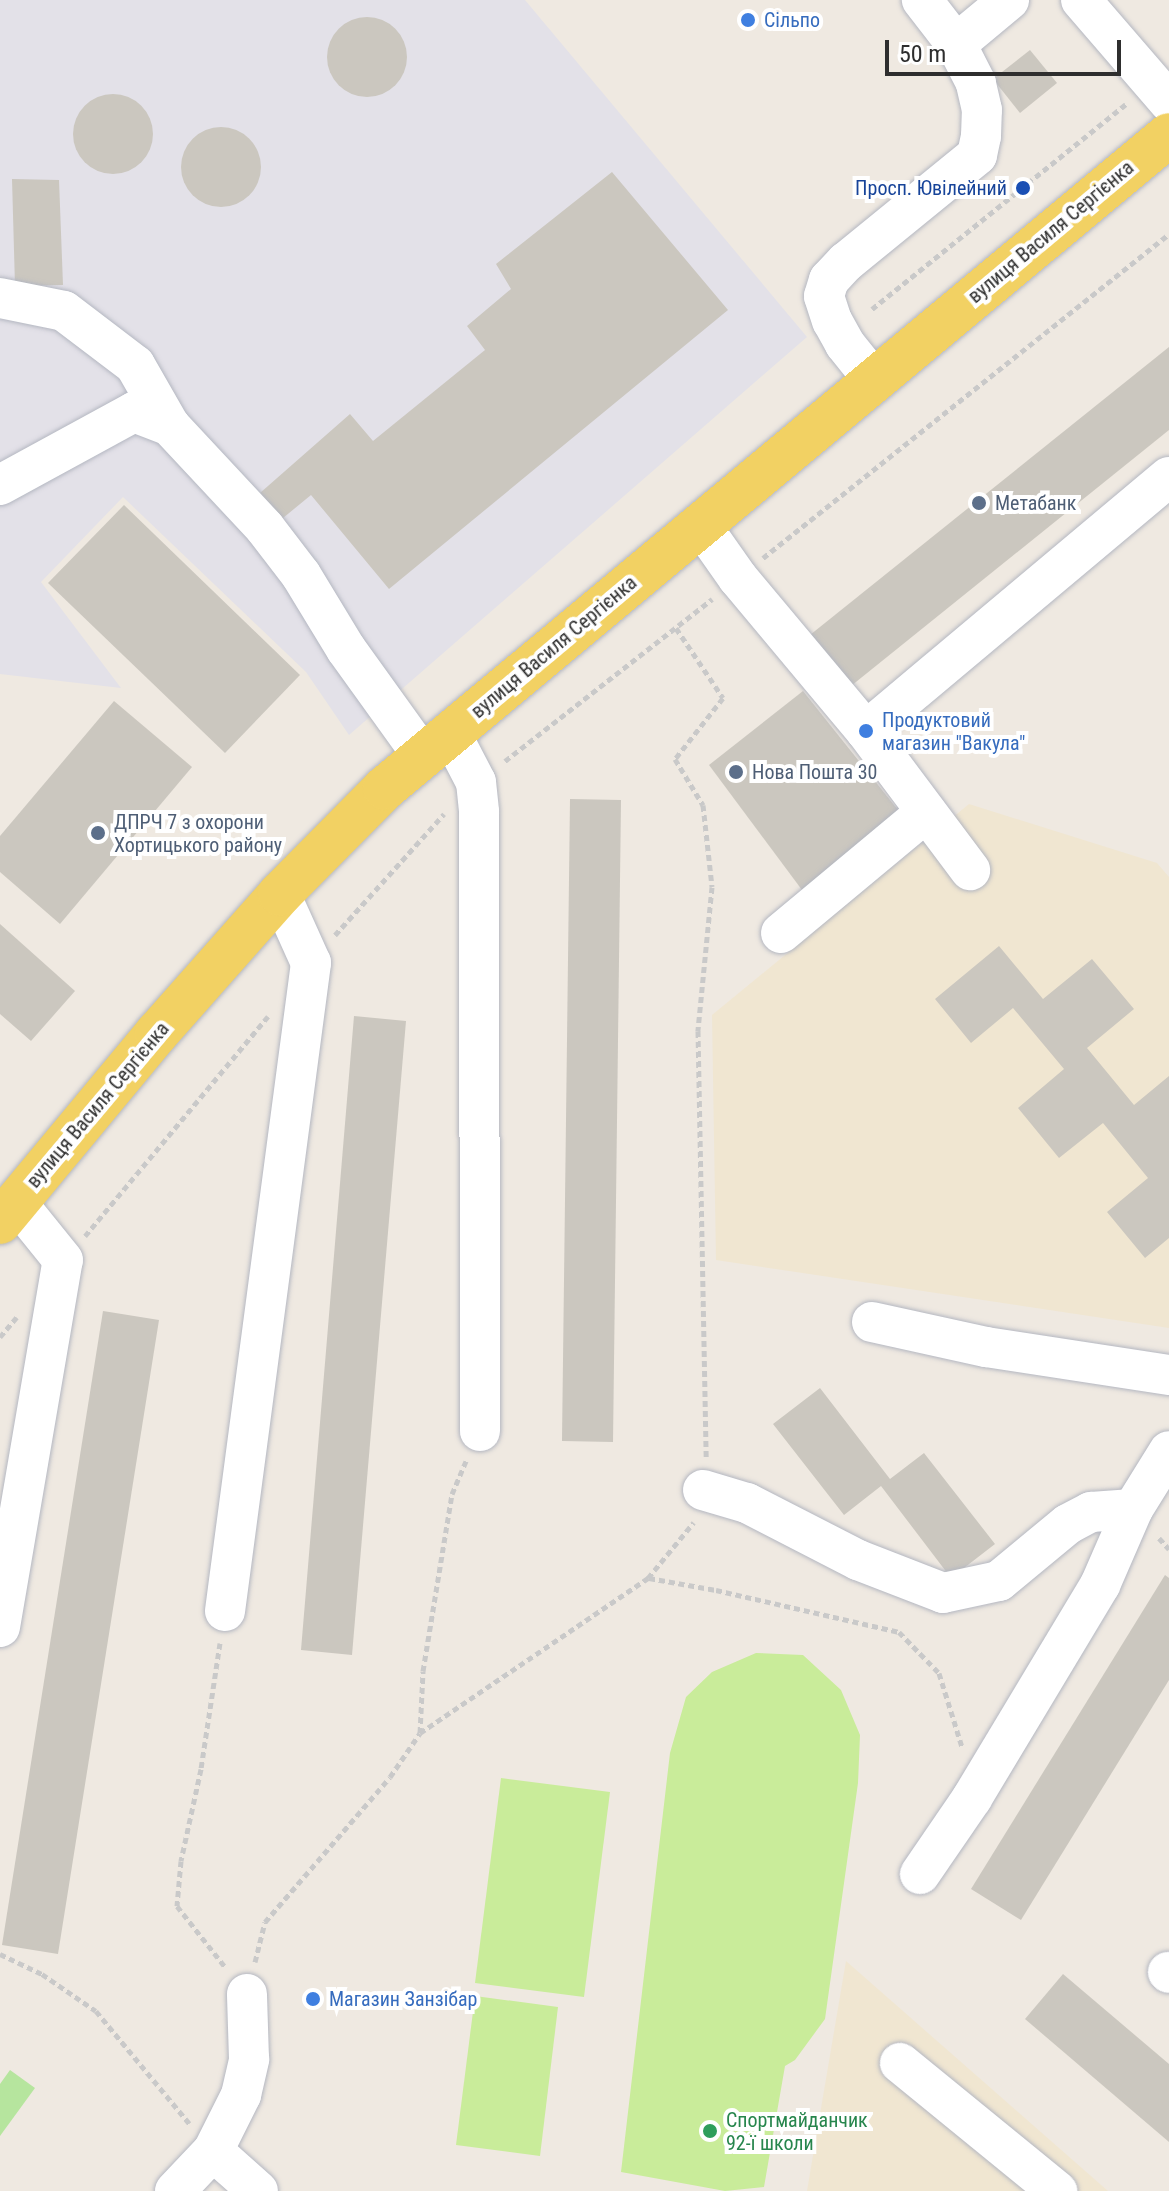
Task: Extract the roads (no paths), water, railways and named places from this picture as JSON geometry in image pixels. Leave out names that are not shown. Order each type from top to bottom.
[{"type":"main road","name":"вулиця Василя Сергієнка","points":[[8,1213],[157,1033],[280,894],[385,788],[1169,135]]},
{"type":"lane","points":[[873,379],[845,344],[824,296],[829,280],[846,262],[977,155],[982,110],[976,83],[956,44],[922,0]]},
{"type":"lane","points":[[956,44],[1009,0]]},
{"type":"lane","points":[[1081,0],[1160,91]]},
{"type":"lane","points":[[0,298],[64,311],[135,365],[170,426],[265,528],[301,575],[346,649],[476,782],[479,812],[480,1431]]},
{"type":"lane","points":[[0,485],[134,412],[170,426]]},
{"type":"lane","points":[[866,731],[1169,477]]},
{"type":"lane","points":[[700,524],[738,578],[866,731],[970,870]]},
{"type":"lane","points":[[781,933],[926,812]]},
{"type":"lane","points":[[225,1611],[311,963],[280,894]]},
{"type":"lane","points":[[0,1627],[63,1260],[8,1213]]},
{"type":"lane","points":[[872,1322],[986,1347],[1169,1375]]},
{"type":"lane","points":[[920,1874],[972,1798],[1100,1585],[1133,1509],[1169,1451]]},
{"type":"lane","points":[[703,1490],[747,1503],[858,1560],[943,1593],[999,1581],[1068,1524],[1091,1512],[1133,1509]]},
{"type":"lane","points":[[175,2191],[213,2151],[244,2083],[249,2059],[247,1994]]},
{"type":"lane","points":[[900,2063],[1057,2191]]},
{"type":"lane","points":[[213,2151],[258,2191]]},
{"type":"place","name":"Сільпо","points":[[748,20]]},
{"type":"place","name":"Просп. Ювілейний","points":[[1023,188]]},
{"type":"place","name":"Метабанк","points":[[979,503]]},
{"type":"place","name":"Продуктовий магазин \"Вакула\"","points":[[866,731]]},
{"type":"place","name":"Нова Пошта 30","points":[[736,772]]},
{"type":"place","name":"ДПРЧ 7 з охорони Хортицького району","points":[[98,833]]},
{"type":"place","name":"Магазин Занзібар","points":[[313,1999]]},
{"type":"place","name":"Спортмайданчик 92-ї школи","points":[[710,2131]]}]
